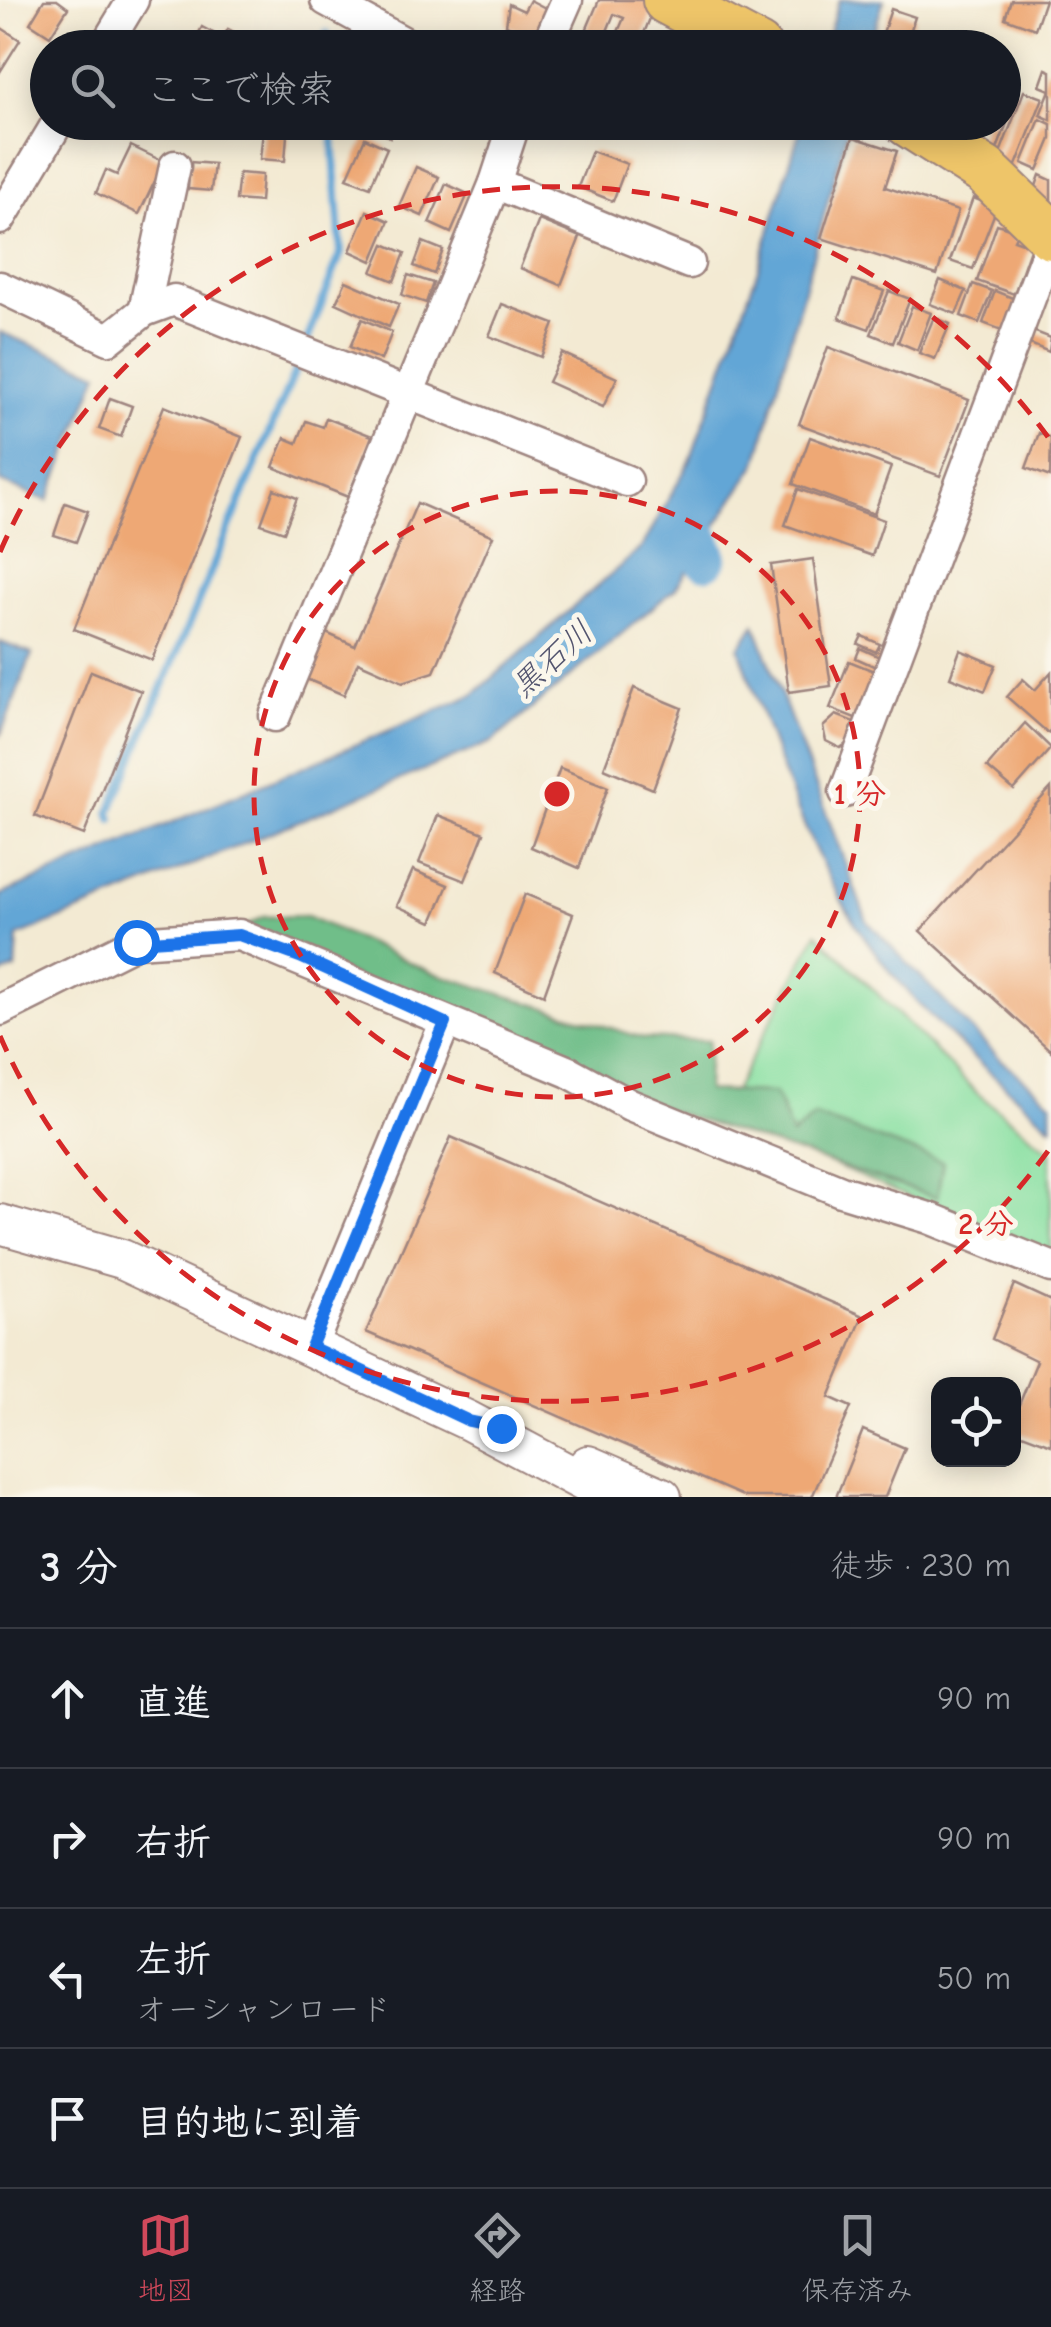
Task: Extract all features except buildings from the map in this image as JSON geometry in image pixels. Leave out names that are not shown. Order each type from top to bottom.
[{"type":"main road","points":[[667,0],[724,30]]},
{"type":"main road","points":[[936,140],[984,171],[1051,238]]},
{"type":"street","points":[[115,30],[133,0]]},
{"type":"street","points":[[326,0],[381,30]]},
{"type":"street","points":[[554,30],[567,0]]},
{"type":"street","points":[[0,219],[47,140]]},
{"type":"street","points":[[275,716],[508,140]]},
{"type":"street","points":[[144,311],[176,166]]},
{"type":"street","points":[[494,182],[690,262]]},
{"type":"street","points":[[844,792],[1051,238]]},
{"type":"street","points":[[0,287],[109,339],[144,311],[174,300],[627,481]]},
{"type":"street","points":[[6,992],[136,942],[239,935],[300,957],[445,1023],[841,1191],[929,1218],[1051,1266]]},
{"type":"street","points":[[311,1347],[445,1023]]},
{"type":"street","points":[[0,1224],[122,1259],[469,1421],[612,1497]]},
{"type":"street","points":[[469,1421],[501,1428],[662,1497]]},
{"type":"green space","points":[[307,916],[431,972],[643,1038],[709,1041],[707,1091],[775,1093],[792,1135],[815,1116],[943,1162],[937,1198],[667,1110],[240,929],[263,917]]},
{"type":"green space","points":[[817,933],[978,1094],[1051,1151],[1051,1256],[720,1118]]},
{"type":"water","points":[[839,0],[884,0],[874,30],[830,30]]},
{"type":"water","name":"黒石川","points":[[797,140],[844,140],[757,463],[675,589],[492,742],[18,936],[16,969],[0,975],[0,895],[473,695],[642,547],[690,461],[757,272]]},
{"type":"water","points":[[0,332],[99,373],[48,501],[0,482]]},
{"type":"water","points":[[755,624],[867,921],[998,1057],[1051,1102],[1051,1127],[914,999],[847,910],[799,814],[739,648]]},
{"type":"water","points":[[0,642],[32,654],[0,737]]},
{"type":"waterway","points":[[305,346],[341,253],[333,140]]},
{"type":"waterway","points":[[112,819],[110,812],[300,359]]},
{"type":"waterway","points":[[690,523],[705,557]]},
{"type":"route","points":[[136,942],[239,935],[300,957],[445,1023],[311,1347],[469,1421],[501,1428]]}]
